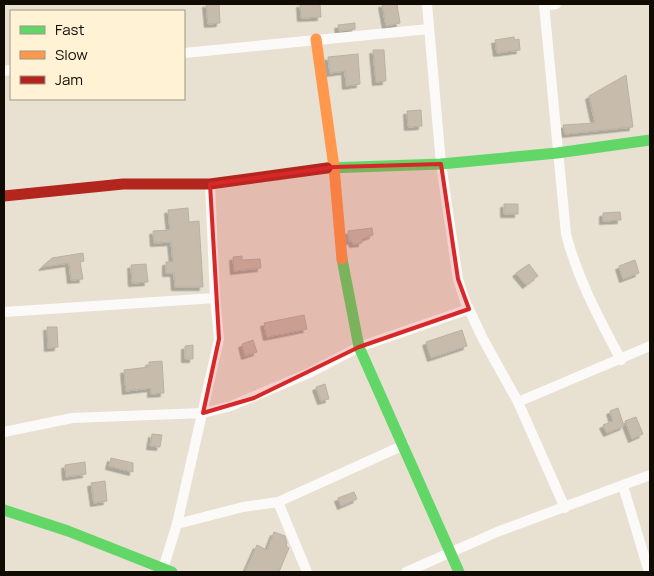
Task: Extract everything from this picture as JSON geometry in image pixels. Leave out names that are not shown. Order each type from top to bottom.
[{"type":"street","points":[[427,4],[441,164],[458,278],[469,309],[518,402],[565,508]]},
{"type":"street","points":[[556,4],[544,5],[566,234],[574,268],[621,360]]},
{"type":"street","points":[[185,53],[429,29]]},
{"type":"street","points":[[316,39],[334,167],[341,258],[359,347],[459,572]]},
{"type":"street","points":[[4,196],[123,184],[210,184],[334,167],[441,164],[557,153],[650,140]]},
{"type":"street","points":[[4,510],[68,531],[166,571],[219,339],[215,298],[210,184]]},
{"type":"street","points":[[4,312],[215,298]]},
{"type":"street","points":[[4,432],[72,418],[203,413],[254,398],[359,347],[469,309]]},
{"type":"street","points":[[518,402],[621,360],[650,346]]},
{"type":"street","points":[[178,524],[243,507],[278,502],[404,445]]},
{"type":"street","points":[[406,572],[497,532],[650,475]]},
{"type":"street","points":[[623,486],[649,572]]},
{"type":"street","points":[[278,502],[307,572]]},
{"type":"highlighted area","points":[[441,164],[458,279],[469,309],[359,347],[254,398],[203,413],[219,339],[210,184],[334,167]]},
{"type":"building","points":[[206,4],[219,4],[220,23],[208,24]]},
{"type":"building","points":[[300,4],[320,4],[321,17],[301,18]]},
{"type":"building","points":[[382,4],[397,4],[400,23],[386,26]]},
{"type":"building","points":[[355,23],[355,29],[339,31],[338,25]]},
{"type":"building","points":[[514,37],[515,40],[519,39],[520,50],[497,53],[495,40]]},
{"type":"building","points":[[373,50],[384,50],[386,81],[376,82]]},
{"type":"building","points":[[358,54],[360,84],[346,86],[345,71],[330,73],[328,57]]},
{"type":"building","points":[[626,75],[633,127],[565,134],[563,125],[595,123],[589,96]]},
{"type":"building","points":[[421,110],[422,126],[408,127],[407,111]]},
{"type":"building","points":[[504,204],[518,204],[518,214],[504,214]]},
{"type":"building","points":[[188,208],[189,222],[199,221],[203,287],[175,287],[174,273],[166,273],[166,262],[173,262],[171,242],[154,243],[153,231],[170,230],[168,210]]},
{"type":"building","points":[[620,212],[621,220],[603,221],[603,213]]},
{"type":"building","points":[[372,228],[373,235],[362,239],[362,243],[353,244],[352,241],[349,241],[348,231]]},
{"type":"building","points":[[83,253],[84,261],[80,262],[83,279],[71,280],[69,263],[42,267],[52,258]]},
{"type":"building","points":[[242,256],[242,260],[260,259],[261,268],[234,271],[233,257]]},
{"type":"building","points":[[635,260],[639,273],[623,279],[619,266]]},
{"type":"building","points":[[146,264],[148,282],[132,283],[131,265]]},
{"type":"building","points":[[529,264],[538,276],[526,285],[516,273]]},
{"type":"building","points":[[304,315],[307,329],[267,337],[264,323]]},
{"type":"building","points":[[47,327],[57,327],[58,347],[48,348]]},
{"type":"building","points":[[462,330],[467,346],[431,358],[426,342]]},
{"type":"building","points":[[253,340],[257,352],[245,356],[242,344]]},
{"type":"building","points":[[193,345],[193,359],[185,359],[185,346]]},
{"type":"building","points":[[162,361],[164,393],[151,394],[151,388],[126,391],[124,370],[149,367],[149,362]]},
{"type":"building","points":[[325,384],[329,399],[321,401],[316,387]]},
{"type":"building","points":[[618,408],[624,426],[607,433],[603,425],[613,421],[610,411]]},
{"type":"building","points":[[636,417],[643,434],[632,439],[625,421]]},
{"type":"building","points":[[152,434],[162,435],[160,447],[150,446]]},
{"type":"building","points":[[111,458],[133,463],[133,472],[109,466]]},
{"type":"building","points":[[85,462],[86,474],[66,477],[65,465]]},
{"type":"building","points":[[105,481],[107,501],[94,503],[91,483]]},
{"type":"building","points":[[354,492],[357,499],[341,506],[338,498]]},
{"type":"building","points":[[274,532],[285,536],[286,546],[289,548],[279,572],[245,572],[257,545],[267,550]]},
{"type":"traffic: fast","points":[[327,168],[441,164],[557,153],[650,140]]},
{"type":"traffic: fast","points":[[342,259],[359,347],[459,572]]},
{"type":"traffic: fast","points":[[4,510],[68,531],[172,572]]},
{"type":"traffic: slow","points":[[316,39],[334,167],[342,259]]},
{"type":"traffic: jam","points":[[4,196],[123,184],[210,184],[327,168]]}]
